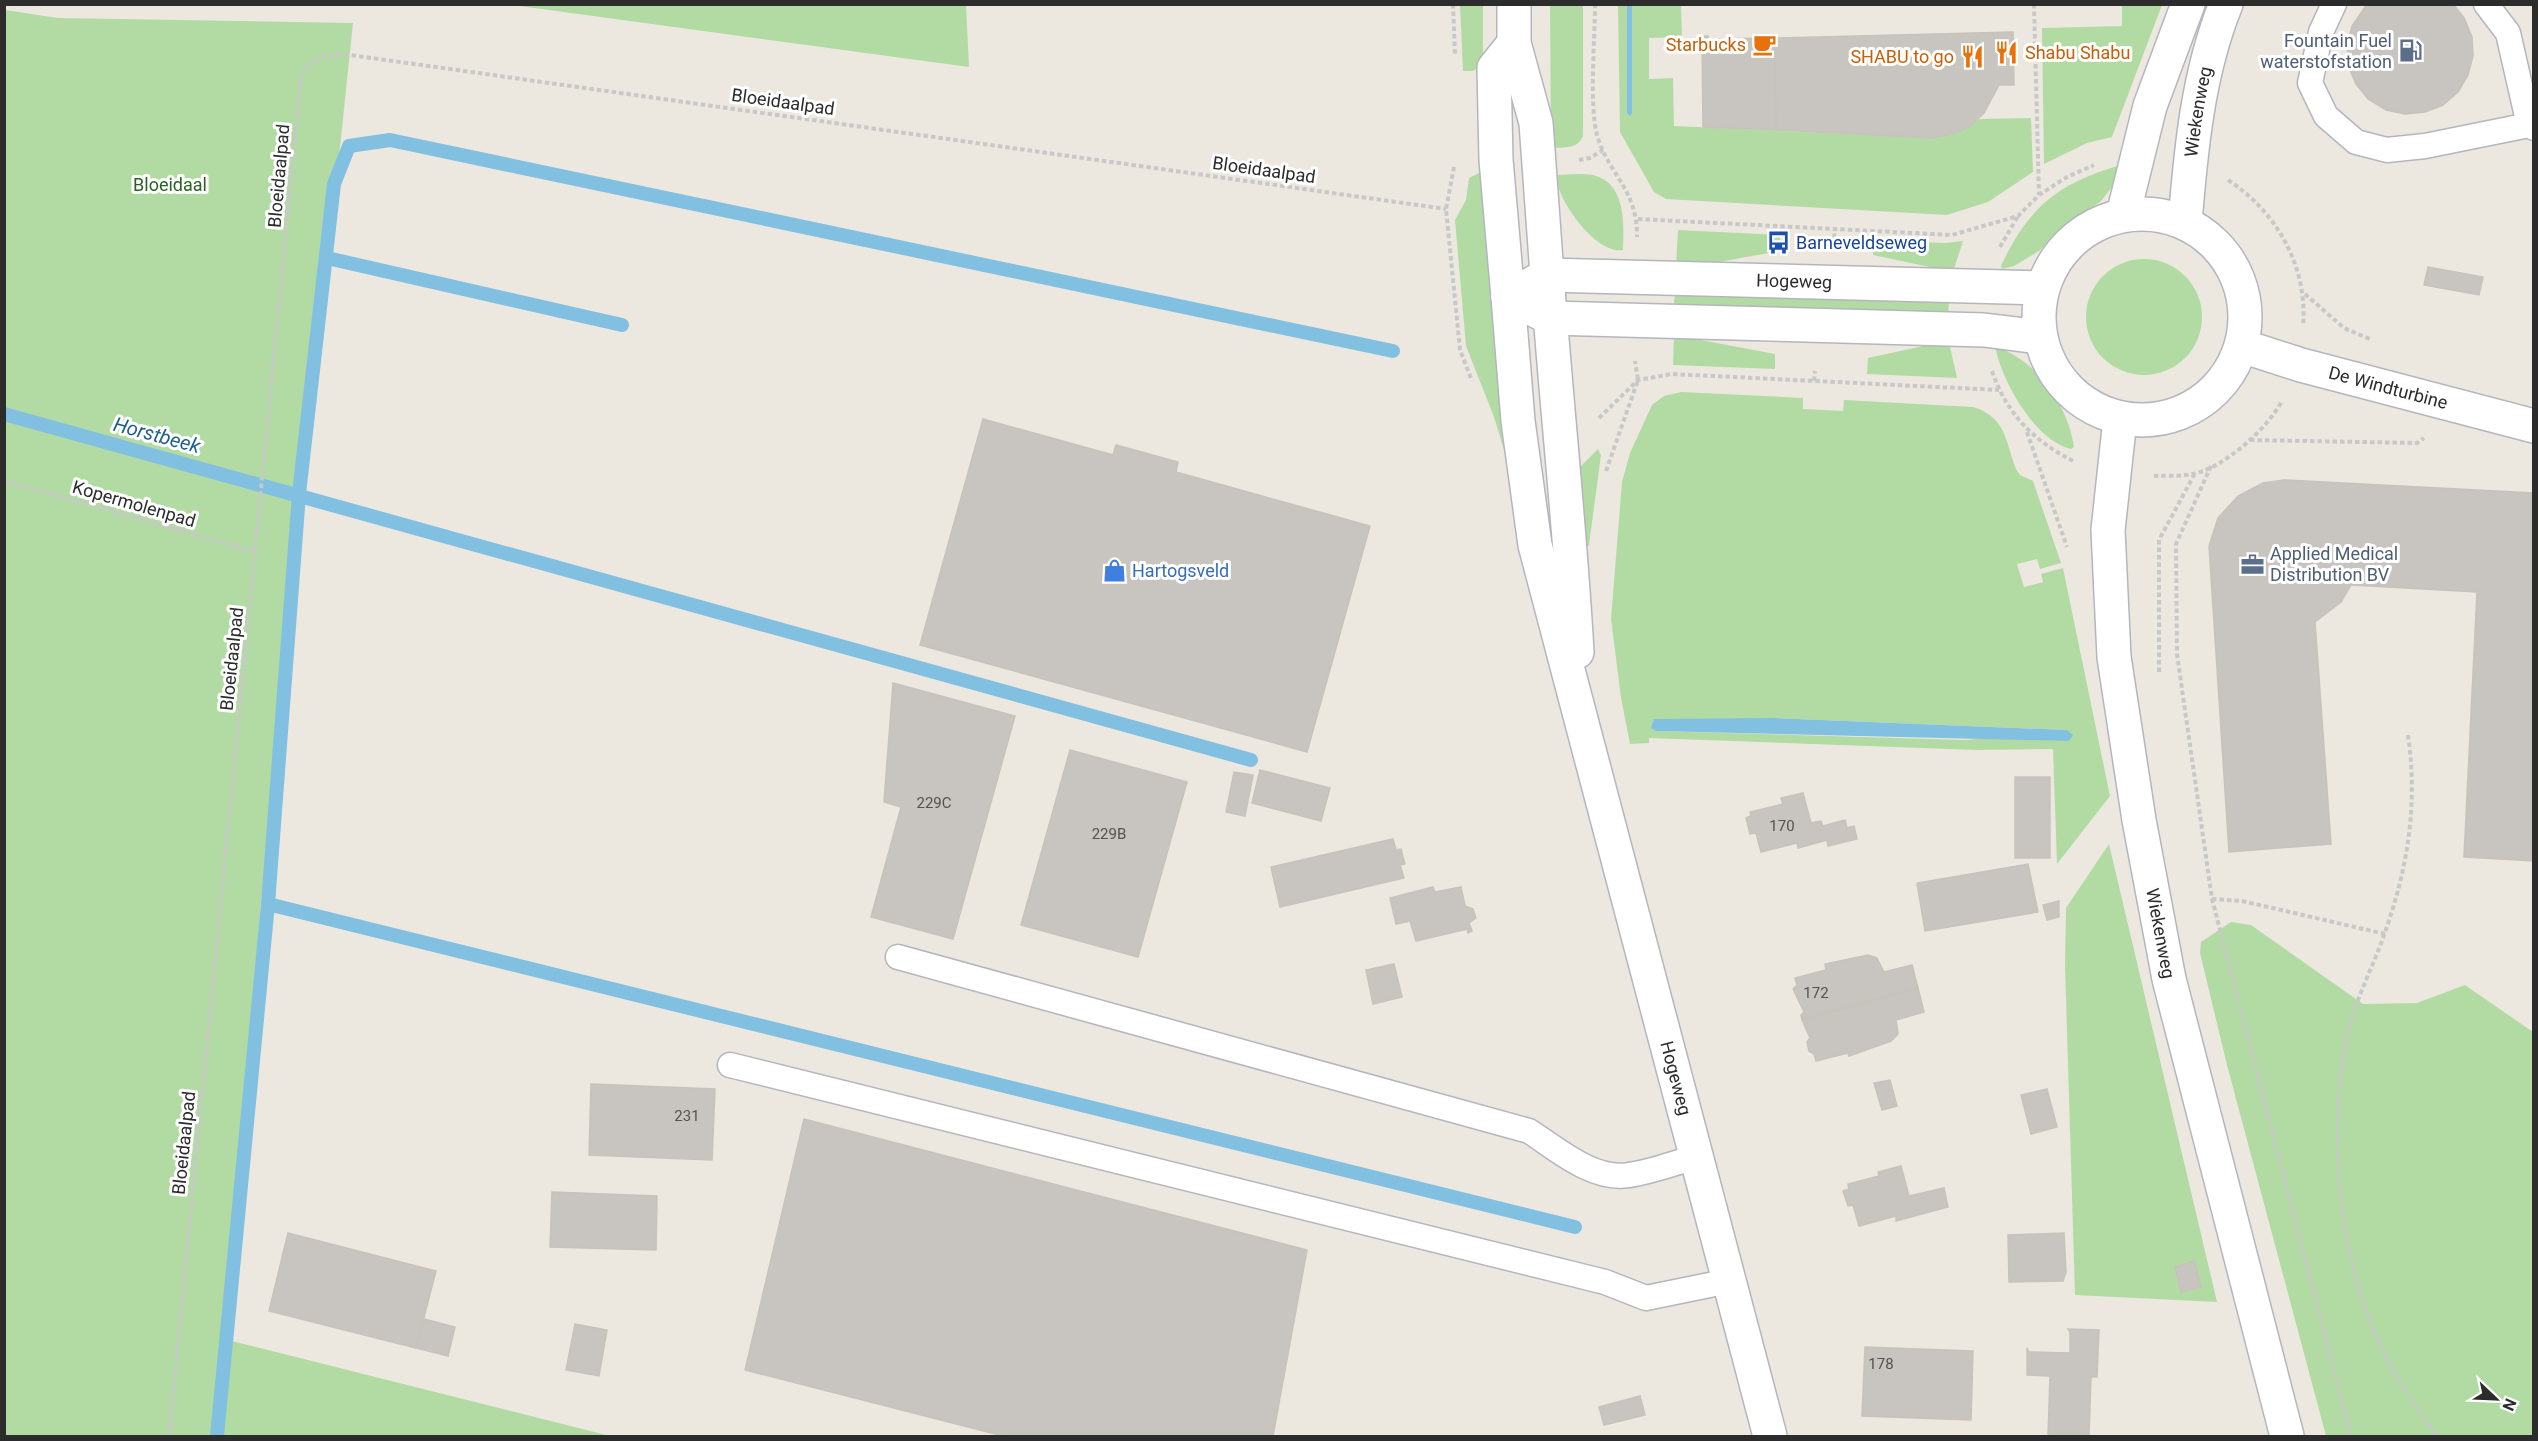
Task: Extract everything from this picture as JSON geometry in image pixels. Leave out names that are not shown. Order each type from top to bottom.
[{"type":"street","name":"Hogeweg","points":[[1514,4],[1514,43],[1536,123],[1550,318],[1571,547],[1580,719]]},
{"type":"street","points":[[2123,215],[2150,106],[2188,4]]},
{"type":"street","name":"Wiekenweg","points":[[2185,222],[2190,165],[2212,38],[2226,4]]},
{"type":"street","name":"Hogeweg","points":[[1514,43],[1494,68],[1496,160],[1518,421],[1535,545],[1770,1437]]},
{"type":"street","points":[[2155,213],[2185,222],[2206,235],[2224,252],[2237,273],[2244,297],[2246,322],[2242,346],[2228,374],[2208,398],[2181,413],[2151,421],[2120,419],[2097,411],[2077,398],[2060,381],[2048,361],[2040,338],[2038,313],[2043,288],[2051,267],[2064,248],[2091,227],[2123,215],[2155,213]]},
{"type":"street","name":"Hogeweg","points":[[1547,275],[2043,288]]},
{"type":"street","points":[[1508,297],[1547,275]]},
{"type":"street","points":[[1508,297],[1550,318],[1984,330],[2040,338]]},
{"type":"street","name":"De Windturbine","points":[[2242,346],[2301,365],[2534,426]]},
{"type":"street","name":"Wiekenweg","points":[[2120,419],[2108,530],[2114,657],[2139,820],[2169,980],[2287,1437]]},
{"type":"lane","points":[[2334,4],[2321,32],[2310,82],[2326,116],[2356,142],[2387,150],[2425,146],[2531,127],[2508,33],[2486,4]]},
{"type":"lane","points":[[898,957],[1529,1131],[1571,1158],[1601,1172],[1627,1176],[1696,1157]]},
{"type":"lane","points":[[730,1065],[1605,1282],[1646,1298],[1729,1281]]},
{"type":"path","points":[[1595,4],[1595,122],[1603,150],[1632,200],[1638,219],[1636,276]]},
{"type":"path","points":[[2034,4],[2039,195]]},
{"type":"path","name":"Bloeidaalpad","points":[[169,1437],[302,77],[312,62],[333,54],[1446,209],[1455,161]]},
{"type":"path","points":[[1986,287],[2003,239],[2018,216],[2039,195],[2082,170],[2124,158],[2139,157]]},
{"type":"path","points":[[1984,330],[1989,360],[1998,390],[2027,432],[2073,462],[2112,478],[2194,474],[2250,440],[2273,418],[2301,365],[2304,294],[2299,273],[2279,231],[2248,194],[2224,177],[2190,165]]},
{"type":"path","points":[[1638,219],[1944,235],[1972,231],[2018,216]]},
{"type":"path","points":[[1834,238],[1835,230]]},
{"type":"path","points":[[1634,320],[1633,345],[1638,380],[1672,374],[1998,390]]},
{"type":"path","points":[[1814,381],[1815,371]]},
{"type":"path","points":[[2250,440],[2417,443],[2461,407]]},
{"type":"path","points":[[2211,465],[2176,544],[2176,555],[2177,654],[2212,899],[2351,1437]]},
{"type":"path","points":[[2159,680],[2159,540],[2194,474]]},
{"type":"path","name":"Kopermolenpad","points":[[4,481],[256,552]]},
{"type":"path","points":[[2408,735],[2414,777],[2407,856],[2385,933],[2348,1032],[2338,1105],[2337,1176],[2356,1282],[2385,1355],[2413,1404],[2438,1437]]},
{"type":"path","points":[[2212,899],[2242,901],[2385,933]]},
{"type":"green space","points":[[512,5],[966,5],[969,67]]},
{"type":"green space","points":[[1460,5],[1483,5],[1483,65],[1473,71],[1463,71]]},
{"type":"green space","points":[[1550,5],[1583,5],[1583,135],[1575,145],[1554,148],[1551,145]]},
{"type":"green space","points":[[1618,5],[1681,5],[1682,37],[1649,38],[1649,79],[1673,78],[1674,126],[1937,138],[1958,132],[1979,119],[2031,118],[2033,172],[1988,202],[1947,215],[1666,199],[1654,192],[1620,132]]},
{"type":"green space","points":[[2122,5],[2162,5],[2112,137],[2087,143],[2044,164],[2042,28],[2122,26]]},
{"type":"green space","name":"Bloeidaal","points":[[5,10],[58,18],[353,23],[261,902],[228,1340],[610,1436],[5,1436]]},
{"type":"green space","points":[[2118,166],[2119,178],[2101,201],[2066,226],[2039,251],[2014,266],[2002,269],[2001,266],[2011,246],[2022,229],[2047,201],[2078,181]]},
{"type":"green space","points":[[1483,171],[1506,449],[1504,450],[1494,417],[1466,346],[1455,220],[1466,200],[1469,178]]},
{"type":"green space","points":[[1556,175],[1589,175],[1608,182],[1619,199],[1622,209],[1623,250],[1612,249],[1601,244],[1579,223],[1563,198]]},
{"type":"green space","points":[[1678,230],[1780,235],[1780,251],[1702,265],[1676,266]]},
{"type":"green space","points":[[1874,240],[1945,243],[1963,241],[1953,272],[1873,255]]},
{"type":"green space","points":[[2144,259],[2166,263],[2185,276],[2198,295],[2202,317],[2198,339],[2185,358],[2166,371],[2144,375],[2122,371],[2103,358],[2090,339],[2086,317],[2090,295],[2103,276],[2122,263]]},
{"type":"green space","points":[[1675,294],[1949,302],[1948,314],[1678,306],[1674,303]]},
{"type":"green space","points":[[1674,335],[1775,354],[1775,369],[1673,365]]},
{"type":"green space","points":[[1949,342],[1957,378],[1867,374],[1868,358]]},
{"type":"green space","points":[[1995,346],[2024,362],[2048,386],[2065,415],[2074,447],[2071,449],[2058,444],[2033,422],[2004,375]]},
{"type":"green space","points":[[1681,392],[1803,398],[1803,409],[1843,411],[1844,400],[1973,407],[1993,417],[1999,424],[2016,469],[2020,475],[2033,481],[2061,563],[2040,569],[2037,559],[2017,564],[2024,587],[2043,582],[2041,574],[2063,568],[2110,796],[2057,864],[2053,749],[1976,750],[1649,738],[1649,743],[1630,744],[1621,698],[1611,619],[1622,482],[1630,453],[1652,405],[1664,396]],"holes":[[[1774,718],[2067,730],[1966,740],[1656,731],[1652,727]]]},
{"type":"green space","points":[[1598,449],[1601,455],[1589,545],[1586,549],[1576,471]]},
{"type":"green space","points":[[2109,844],[2217,1302],[2075,1295],[2065,966],[2066,908]]},
{"type":"green space","points":[[2231,922],[2251,925],[2363,1004],[2417,1003],[2465,985],[2533,1032],[2533,1436],[2326,1436],[2227,1065],[2200,953],[2201,942]]},
{"type":"water","points":[[1627,5],[1632,5],[1632,113],[1630,116],[1627,113]]},
{"type":"water","points":[[1774,718],[2067,730],[2073,735],[2069,741],[1656,731],[1651,728],[1654,719]]},
{"type":"building","points":[[2367,4],[2453,4],[2464,18],[2472,37],[2473,56],[2468,75],[2458,92],[2443,105],[2425,112],[2405,114],[2386,110],[2368,99],[2356,84],[2348,65],[2347,45],[2352,26]]},
{"type":"building","points":[[2013,32],[2014,85],[1999,85],[1984,113],[1970,126],[1956,133],[1933,138],[1776,130],[1774,38]]},
{"type":"building","points":[[1702,36],[1708,36],[1708,39],[1774,38],[1776,130],[1703,127]]},
{"type":"building","points":[[2428,267],[2483,277],[2479,295],[2424,285]]},
{"type":"building","points":[[983,419],[1113,455],[1116,445],[1178,462],[1176,472],[1370,526],[1307,752],[920,645]]},
{"type":"building","points":[[2284,480],[2534,493],[2534,861],[2464,857],[2477,592],[2351,585],[2341,602],[2315,622],[2331,844],[2229,852],[2209,546],[2218,518],[2238,496],[2263,483]]},
{"type":"building","points":[[893,683],[1015,716],[953,939],[871,917],[901,807],[884,802]]},
{"type":"building","points":[[1070,750],[1187,782],[1138,957],[1021,925]]},
{"type":"building","points":[[1260,770],[1330,788],[1321,821],[1252,803]]},
{"type":"building","points":[[1234,772],[1253,775],[1245,816],[1226,812]]},
{"type":"building","points":[[2015,777],[2050,777],[2050,858],[2015,858]]},
{"type":"building","points":[[1803,793],[1811,823],[1821,821],[1823,826],[1845,820],[1847,828],[1854,826],[1857,839],[1828,846],[1827,840],[1798,848],[1797,843],[1761,852],[1756,833],[1750,834],[1746,818],[1751,816],[1750,812],[1783,804],[1781,798]]},
{"type":"building","points":[[1393,839],[1396,850],[1401,849],[1405,864],[1400,865],[1404,878],[1280,907],[1271,867]]},
{"type":"building","points":[[2028,864],[2038,912],[1925,931],[1917,883]]},
{"type":"building","points":[[1433,887],[1435,892],[1461,887],[1465,906],[1473,909],[1476,918],[1469,923],[1472,931],[1468,933],[1467,929],[1416,941],[1410,921],[1396,924],[1390,898]]},
{"type":"building","points":[[2059,901],[2059,917],[2047,920],[2043,905]]},
{"type":"building","points":[[1868,955],[1877,958],[1884,972],[1912,965],[1918,988],[1802,1020],[1801,1015],[1804,1012],[1793,989],[1797,985],[1795,978],[1826,970],[1825,964]]},
{"type":"building","points":[[1394,964],[1402,997],[1373,1004],[1366,970]]},
{"type":"building","points":[[1918,988],[1924,1012],[1896,1020],[1898,1034],[1891,1041],[1849,1056],[1848,1053],[1816,1061],[1814,1054],[1809,1051],[1807,1042],[1810,1038],[1802,1020]]},
{"type":"building","points":[[1890,1080],[1897,1106],[1882,1110],[1874,1083]]},
{"type":"building","points":[[591,1084],[715,1089],[712,1160],[589,1155]]},
{"type":"building","points":[[2047,1089],[2057,1127],[2031,1134],[2021,1095]]},
{"type":"building","points":[[804,1119],[1307,1250],[1273,1436],[1003,1436],[745,1370]]},
{"type":"building","points":[[1901,1166],[1909,1196],[1944,1188],[1948,1207],[1896,1221],[1896,1216],[1859,1226],[1853,1205],[1848,1206],[1843,1191],[1849,1189],[1848,1184],[1879,1176],[1878,1172]]},
{"type":"building","points":[[552,1192],[657,1196],[656,1250],[550,1247]]},
{"type":"building","points":[[288,1233],[436,1271],[416,1348],[269,1311]]},
{"type":"building","points":[[2064,1233],[2066,1272],[2063,1281],[2009,1282],[2008,1235]]},
{"type":"building","points":[[2194,1261],[2201,1287],[2181,1292],[2175,1267]]},
{"type":"building","points":[[424,1319],[455,1327],[448,1356],[416,1348]]},
{"type":"building","points":[[575,1324],[607,1330],[599,1376],[566,1370]]},
{"type":"building","points":[[2068,1329],[2099,1330],[2097,1377],[2091,1377],[2089,1436],[2048,1436],[2050,1376],[2027,1375],[2027,1348],[2029,1352],[2070,1353]]},
{"type":"building","points":[[1865,1347],[1973,1351],[1971,1420],[1862,1416]]},
{"type":"building","points":[[1640,1396],[1645,1415],[1604,1425],[1599,1407]]},
{"type":"waterway","points":[[217,1436],[268,904],[299,494],[334,184],[349,146],[390,140],[1393,351]]},
{"type":"waterway","points":[[327,258],[622,325]]},
{"type":"waterway","name":"Horstbeek","points":[[4,414],[1251,760]]},
{"type":"waterway","points":[[268,904],[1575,1227]]},
{"type":"place","name":"Starbucks","points":[[1764,45]]},
{"type":"place","name":"Fountain Fuel waterstofstation","points":[[2410,51]]},
{"type":"place","name":"Shabu Shabu","points":[[2007,53]]},
{"type":"place","name":"SHABU to go","points":[[1972,57]]},
{"type":"place","name":"Barneveldseweg","points":[[1778,243]]},
{"type":"place","name":"Applied Medical Distribution BV","points":[[2252,564]]},
{"type":"place","name":"Hartogsveld","points":[[1114,571]]}]
